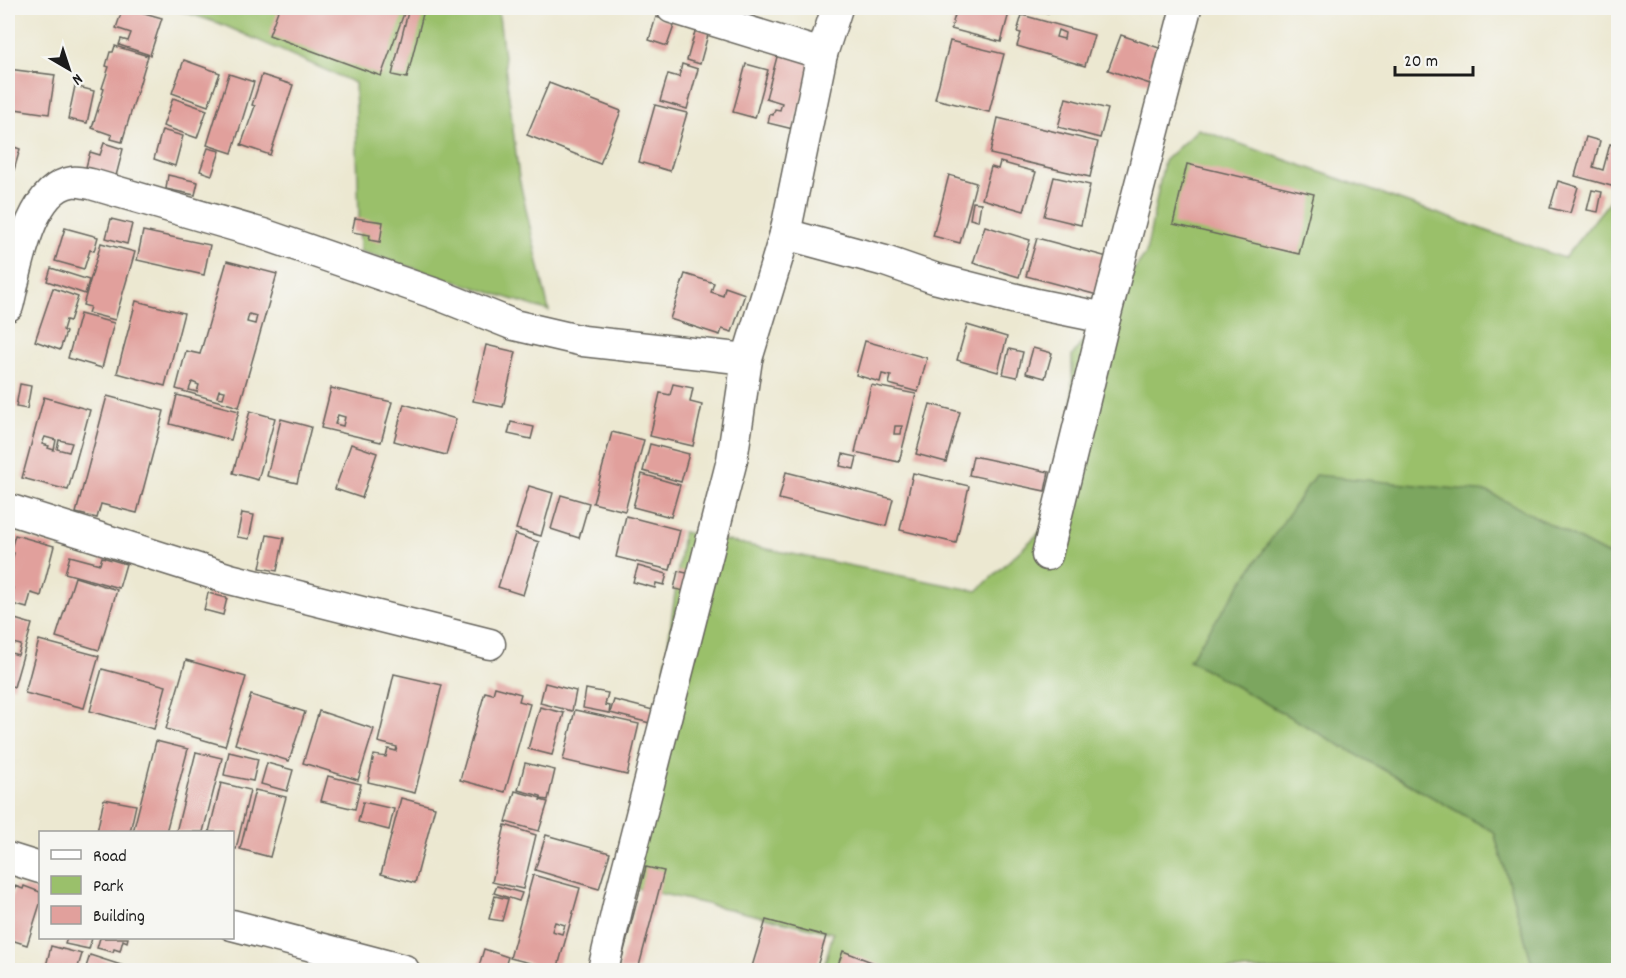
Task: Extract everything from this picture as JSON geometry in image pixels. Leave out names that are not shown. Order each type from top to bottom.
[{"type":"street","points":[[672,8],[822,54]]},
{"type":"street","points":[[603,970],[732,460],[747,359],[785,234],[822,54],[837,8]]},
{"type":"street","points":[[1047,555],[1105,318],[1186,8]]},
{"type":"street","points":[[8,306],[34,214],[43,200],[55,189],[72,182],[91,184],[263,234],[439,294],[514,325],[583,341],[747,359]]},
{"type":"street","points":[[785,234],[885,261],[934,278],[1036,304],[1105,318]]},
{"type":"street","points":[[8,509],[230,579],[490,644]]},
{"type":"street","points":[[8,858],[39,868]]},
{"type":"street","points":[[234,926],[404,970]]},
{"type":"green space","points":[[172,8],[498,8],[519,178],[549,311],[360,251],[355,83],[221,24]]},
{"type":"green space","points":[[1198,129],[1564,258],[1618,191],[1618,560],[1488,492],[1189,660],[1494,832],[1534,970],[823,970],[833,933],[636,888],[683,532],[977,591],[1073,501],[1072,356],[1146,253],[1164,161]]},
{"type":"green space","points":[[1315,475],[1488,492],[1618,560],[1618,970],[1534,970],[1494,832],[1189,660]]},
{"type":"building","points":[[123,8],[162,18],[150,55],[119,45],[121,39],[128,41],[131,33],[116,28]]},
{"type":"building","points":[[279,8],[406,8],[381,76],[269,35]]},
{"type":"building","points":[[409,8],[424,10],[407,78],[392,75]]},
{"type":"building","points":[[957,8],[986,8],[1009,13],[1001,42],[951,29]]},
{"type":"building","points":[[1030,8],[1050,8],[1048,13]]},
{"type":"building","points":[[1022,15],[1094,35],[1085,66],[1017,46],[1021,33],[1017,32]],"holes":[[[1058,30],[1065,33],[1064,39],[1056,37]]]},
{"type":"building","points":[[656,17],[675,23],[667,46],[649,40]]},
{"type":"building","points":[[696,28],[709,31],[700,64],[687,60]]},
{"type":"building","points":[[1121,35],[1162,49],[1150,84],[1108,70]]},
{"type":"building","points":[[950,41],[1004,54],[989,112],[935,99]]},
{"type":"building","points":[[115,46],[148,56],[122,142],[111,139],[112,135],[92,128],[109,67],[106,66],[110,52],[113,52]]},
{"type":"building","points":[[778,53],[812,62],[793,129],[768,123],[770,114],[773,115],[775,109],[780,110],[782,103],[766,98]]},
{"type":"building","points":[[184,60],[220,73],[208,106],[172,93]]},
{"type":"building","points":[[682,64],[698,69],[687,109],[660,101],[668,74],[679,77]]},
{"type":"building","points":[[746,64],[768,70],[755,118],[733,112]]},
{"type":"building","points":[[8,69],[55,75],[49,114],[8,108]]},
{"type":"building","points":[[229,74],[254,82],[232,153],[207,145]]},
{"type":"building","points":[[262,75],[293,85],[270,155],[241,145],[255,106],[252,105]]},
{"type":"building","points":[[549,83],[621,111],[600,164],[527,135]]},
{"type":"building","points":[[75,86],[94,91],[87,123],[68,119]]},
{"type":"building","points":[[173,98],[207,110],[197,138],[163,126]]},
{"type":"building","points":[[1066,98],[1108,109],[1100,138],[1058,127]]},
{"type":"building","points":[[655,105],[687,113],[670,171],[639,162]]},
{"type":"building","points":[[998,118],[1098,142],[1090,177],[990,154]]},
{"type":"building","points":[[162,130],[183,136],[175,166],[154,159]]},
{"type":"building","points":[[1586,137],[1600,141],[1593,167],[1603,170],[1610,144],[1618,146],[1618,174],[1615,187],[1575,176]]},
{"type":"building","points":[[104,143],[123,149],[116,176],[86,167],[90,152],[100,155]]},
{"type":"building","points":[[8,145],[20,149],[14,170],[8,168]]},
{"type":"building","points":[[208,148],[220,151],[212,175],[200,171]]},
{"type":"building","points":[[1000,162],[1036,172],[1024,211],[982,199],[991,167],[998,169]]},
{"type":"building","points":[[1187,164],[1314,194],[1299,254],[1173,224]]},
{"type":"building","points":[[168,175],[198,182],[195,195],[166,189]]},
{"type":"building","points":[[949,175],[976,183],[960,243],[933,236]]},
{"type":"building","points":[[8,177],[14,179],[8,199]]},
{"type":"building","points":[[1054,177],[1090,185],[1081,225],[1044,216]]},
{"type":"building","points":[[1558,181],[1578,187],[1570,213],[1550,208]]},
{"type":"building","points":[[1592,190],[1602,192],[1598,212],[1587,210]]},
{"type":"building","points":[[973,202],[981,203],[978,221],[970,219]]},
{"type":"building","points":[[355,218],[383,222],[380,242],[369,240],[370,235],[352,232]]},
{"type":"building","points":[[8,219],[18,222],[11,241],[8,240]]},
{"type":"building","points":[[111,219],[132,224],[127,244],[106,238]]},
{"type":"building","points":[[985,226],[1030,240],[1019,277],[973,263]]},
{"type":"building","points":[[65,228],[98,237],[94,251],[90,250],[84,269],[55,261]]},
{"type":"building","points":[[143,231],[210,245],[204,275],[137,260]]},
{"type":"building","points":[[1037,238],[1115,259],[1105,297],[1026,276]]},
{"type":"building","points":[[101,243],[135,252],[115,320],[88,313],[90,307],[83,305]]},
{"type":"building","points":[[227,261],[277,274],[239,407],[176,389],[186,351],[200,354]],"holes":[[[249,314],[257,316],[255,324],[247,322]],[[192,382],[199,385],[197,392],[189,390]],[[219,390],[225,391],[223,398],[217,397]]]},
{"type":"building","points":[[51,268],[89,280],[85,294],[47,281]]},
{"type":"building","points":[[685,274],[714,283],[711,292],[723,296],[725,287],[745,294],[732,332],[722,329],[720,335],[670,319]]},
{"type":"building","points":[[53,288],[78,297],[70,321],[66,320],[63,330],[66,332],[60,350],[35,341]]},
{"type":"building","points":[[136,301],[184,313],[165,386],[117,373]]},
{"type":"building","points":[[80,314],[114,323],[102,368],[68,358]]},
{"type":"building","points":[[967,325],[1007,337],[998,372],[957,360]]},
{"type":"building","points":[[865,341],[927,358],[918,392],[889,384],[891,376],[882,374],[880,382],[856,375]]},
{"type":"building","points":[[486,345],[516,352],[503,407],[473,401]]},
{"type":"building","points":[[1033,348],[1052,353],[1045,378],[1026,373]]},
{"type":"building","points":[[1009,349],[1023,352],[1017,377],[1003,374]]},
{"type":"building","points":[[20,384],[31,386],[27,409],[16,407]]},
{"type":"building","points":[[673,384],[693,388],[690,402],[702,405],[693,446],[650,436],[660,393],[670,395]]},
{"type":"building","points":[[871,385],[916,394],[899,462],[855,452]],"holes":[[[895,426],[902,426],[901,434],[894,434]]]},
{"type":"building","points":[[331,388],[392,402],[381,442],[321,428]],"holes":[[[338,415],[345,417],[343,426],[335,424]]]},
{"type":"building","points":[[177,395],[239,411],[231,440],[170,424]]},
{"type":"building","points":[[107,396],[164,411],[137,513],[101,504],[97,518],[76,513]]},
{"type":"building","points":[[44,397],[90,410],[68,490],[22,478]],"holes":[[[45,437],[56,440],[54,450],[42,444]],[[59,440],[72,443],[69,452],[57,449]]]},
{"type":"building","points":[[404,404],[456,419],[446,455],[394,441]]},
{"type":"building","points":[[930,404],[960,412],[946,462],[916,454]]},
{"type":"building","points":[[250,411],[275,418],[258,480],[233,473]]},
{"type":"building","points":[[281,419],[311,427],[297,483],[267,476]]},
{"type":"building","points":[[511,422],[534,427],[531,439],[508,434]]},
{"type":"building","points":[[612,432],[644,440],[625,511],[593,503]]},
{"type":"building","points":[[351,444],[377,453],[362,498],[335,489]]},
{"type":"building","points":[[650,444],[689,454],[681,482],[643,471]]},
{"type":"building","points":[[843,454],[857,457],[854,469],[840,466]]},
{"type":"building","points":[[973,456],[1049,472],[1045,491],[969,475]]},
{"type":"building","points":[[786,472],[893,499],[886,526],[779,499]]},
{"type":"building","points":[[913,473],[969,486],[956,543],[900,530]]},
{"type":"building","points":[[642,474],[680,485],[671,517],[633,507]]},
{"type":"building","points":[[529,486],[553,493],[541,536],[516,529]]},
{"type":"building","points":[[561,495],[589,503],[579,538],[551,529]]},
{"type":"building","points":[[242,513],[254,515],[249,539],[237,537]]},
{"type":"building","points":[[626,516],[680,530],[670,570],[616,557]]},
{"type":"building","points":[[515,534],[539,542],[523,595],[498,587]]},
{"type":"building","points":[[15,535],[54,546],[41,596],[31,593],[27,608],[9,603],[13,588],[8,587],[8,576],[14,553],[10,552]]},
{"type":"building","points":[[267,535],[284,538],[277,571],[260,568]]},
{"type":"building","points":[[70,556],[100,564],[102,557],[126,564],[119,588],[65,573]]},
{"type":"building","points":[[638,566],[667,574],[664,585],[656,583],[655,588],[633,582]]},
{"type":"building","points":[[678,571],[695,575],[690,592],[674,589]]},
{"type":"building","points":[[75,577],[117,590],[99,650],[56,637]]},
{"type":"building","points":[[208,593],[227,598],[223,615],[204,610]]},
{"type":"building","points":[[8,617],[32,624],[14,687],[8,685],[8,652],[18,655],[21,645],[8,642]]},
{"type":"building","points":[[39,640],[99,656],[84,708],[25,693]]},
{"type":"building","points":[[186,660],[246,677],[225,746],[166,729]]},
{"type":"building","points":[[102,669],[166,686],[154,729],[90,711]]},
{"type":"building","points":[[394,674],[442,685],[415,793],[368,782],[374,755],[386,757],[388,749],[396,751],[397,747],[378,742]]},
{"type":"building","points":[[545,683],[576,691],[572,711],[540,703]]},
{"type":"building","points":[[495,687],[521,694],[519,701],[530,704],[505,792],[460,780],[485,692],[493,694]]},
{"type":"building","points":[[586,689],[608,693],[605,705],[610,706],[609,713],[583,708]]},
{"type":"building","points":[[251,695],[305,712],[289,761],[235,744]]},
{"type":"building","points":[[614,700],[657,711],[654,724],[610,713]]},
{"type":"building","points":[[540,707],[564,713],[552,755],[528,749]]},
{"type":"building","points":[[575,710],[639,724],[627,775],[563,760]]},
{"type":"building","points":[[319,711],[374,729],[358,780],[303,763]]},
{"type":"building","points":[[156,741],[188,749],[166,831],[133,831]]},
{"type":"building","points":[[196,752],[222,758],[203,831],[176,831]]},
{"type":"building","points":[[229,752],[258,759],[253,781],[224,775]]},
{"type":"building","points":[[267,763],[293,770],[287,791],[261,784]]},
{"type":"building","points":[[525,763],[555,770],[548,800],[518,790]]},
{"type":"building","points":[[328,776],[361,784],[355,809],[321,801]]},
{"type":"building","points":[[221,783],[250,790],[236,849],[234,848],[234,831],[209,831]]},
{"type":"building","points":[[255,790],[286,797],[270,857],[240,849]]},
{"type":"building","points":[[515,791],[548,802],[539,831],[506,822]]},
{"type":"building","points":[[401,798],[435,807],[415,883],[381,874]]},
{"type":"building","points":[[104,799],[136,805],[130,831],[97,831]]},
{"type":"building","points":[[363,802],[394,809],[389,830],[358,822]]},
{"type":"building","points":[[505,825],[536,835],[523,889],[492,882]]},
{"type":"building","points":[[546,835],[610,853],[599,889],[535,870]]},
{"type":"building","points":[[646,867],[664,871],[638,970],[619,970]]},
{"type":"building","points":[[533,875],[580,888],[557,970],[510,958]],"holes":[[[555,922],[565,925],[562,934],[552,931]]]},
{"type":"building","points":[[15,886],[23,889],[24,886],[39,892],[39,907],[27,945],[8,939],[8,910]]},
{"type":"building","points":[[497,886],[522,893],[519,901],[494,893]]},
{"type":"building","points":[[495,896],[508,899],[502,921],[489,919]]},
{"type":"building","points":[[766,920],[826,936],[816,970],[751,970]]},
{"type":"building","points":[[67,939],[92,939],[89,949],[65,944]]},
{"type":"building","points":[[100,939],[128,939],[127,942],[123,940],[120,951],[114,949],[113,952],[97,948]]},
{"type":"building","points":[[51,946],[82,954],[77,970],[45,970]]},
{"type":"building","points":[[484,949],[508,957],[504,970],[479,966]]},
{"type":"building","points":[[843,951],[882,966],[880,970],[836,970]]},
{"type":"building","points":[[90,955],[124,966],[123,970],[85,970]]}]
